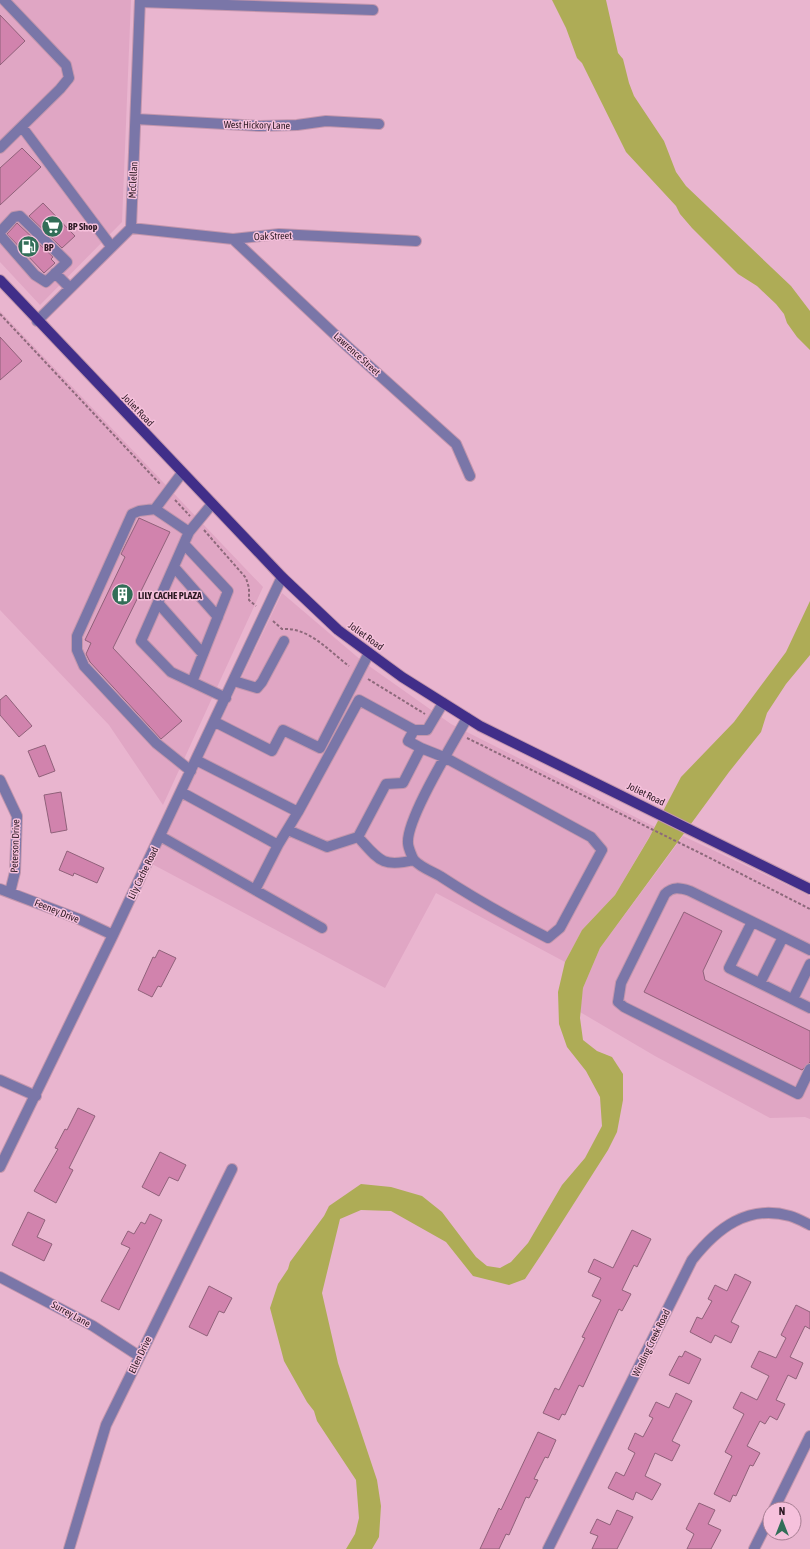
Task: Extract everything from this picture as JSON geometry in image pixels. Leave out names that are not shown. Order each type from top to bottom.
[{"type":"main road","name":"Joliet Road","points":[[0,280],[36,320],[282,577],[338,630],[402,677],[467,718],[810,889]]},
{"type":"street","points":[[0,148],[69,78],[66,65],[4,0]]},
{"type":"street","points":[[140,1],[373,10]]},
{"type":"street","name":"McClellan","points":[[131,228],[140,1]]},
{"type":"street","name":"West Hickory Lane","points":[[136,119],[260,126],[297,125],[326,121],[379,124]]},
{"type":"street","points":[[22,127],[111,246]]},
{"type":"street","points":[[0,232],[14,217],[20,216],[67,262],[46,282],[35,275],[0,235]]},
{"type":"street","points":[[36,320],[131,228]]},
{"type":"street","name":"Oak Street","points":[[131,228],[233,239],[279,234],[416,241]]},
{"type":"street","name":"Lawrence Street","points":[[233,239],[347,346],[456,444],[470,476]]},
{"type":"street","points":[[55,273],[69,288]]},
{"type":"street","points":[[156,509],[182,473]]},
{"type":"street","points":[[212,504],[189,532],[141,641],[171,672],[226,698]]},
{"type":"street","points":[[189,532],[156,509],[139,511],[132,514],[77,636],[77,650],[84,666],[156,743],[191,770]]},
{"type":"street","points":[[184,544],[228,591],[192,682]]},
{"type":"street","points":[[174,567],[218,617]]},
{"type":"street","name":"Lily Cache Road","points":[[0,1167],[36,1096],[215,722],[282,577]]},
{"type":"street","points":[[158,603],[203,654]]},
{"type":"street","points":[[234,681],[256,688],[262,682],[284,641]]},
{"type":"street","points":[[215,722],[272,751],[283,730],[320,748],[369,653]]},
{"type":"street","points":[[255,890],[278,845],[288,830],[359,700],[414,730],[427,730],[443,703]]},
{"type":"street","points":[[414,730],[408,741],[446,758],[591,837],[602,850],[560,928],[548,938],[483,904],[414,860],[408,843],[413,822],[446,758],[467,718]]},
{"type":"street","points":[[288,830],[327,846],[358,837],[386,784],[403,783],[421,748]]},
{"type":"street","points":[[196,760],[298,812]]},
{"type":"street","name":"Peterson Drive","points":[[0,780],[17,816],[15,872],[10,892]]},
{"type":"street","points":[[181,792],[278,845]]},
{"type":"street","points":[[160,836],[322,928]]},
{"type":"street","points":[[358,837],[374,854],[386,863],[400,863],[414,860]]},
{"type":"street","points":[[810,950],[690,891],[678,888],[671,889],[665,894],[621,983],[618,1002],[624,1007],[798,1094],[810,1069]]},
{"type":"street","name":"Feeney Drive","points":[[0,889],[113,935]]},
{"type":"street","points":[[752,922],[729,968],[810,1008]]},
{"type":"street","points":[[760,983],[783,937]]},
{"type":"street","points":[[793,999],[810,964]]},
{"type":"street","points":[[0,1080],[36,1096]]},
{"type":"street","name":"Ellen Drive","points":[[69,1549],[106,1425],[232,1169]]},
{"type":"street","name":"Winding Creek Road","points":[[548,1549],[692,1260],[708,1240],[727,1225],[747,1216],[768,1213],[790,1216],[810,1225]]},
{"type":"street","name":"Surrey Lane","points":[[0,1277],[87,1323],[139,1356]]},
{"type":"street","points":[[778,1501],[810,1436]]},
{"type":"street","points":[[754,1549],[762,1533]]},
{"type":"path","points":[[0,314],[239,569],[249,584],[249,600]]},
{"type":"path","points":[[626,816],[810,909]]},
{"type":"shaded area","points":[[0,0],[131,0],[122,222],[40,305],[0,262]]},
{"type":"shaded area","points":[[552,0],[606,0],[618,53],[623,59],[634,96],[664,141],[676,172],[686,186],[791,286],[810,311],[810,350],[797,337],[787,323],[784,314],[776,304],[757,286],[738,274],[692,228],[680,214],[676,206],[626,152],[582,63],[577,58],[566,28]]},
{"type":"shaded area","points":[[0,311],[263,587],[163,805],[109,725],[0,610]]},
{"type":"shaded area","points":[[282,593],[362,661],[451,724],[655,827],[615,895],[582,930],[565,962],[436,893],[385,988],[152,864]]},
{"type":"shaded area","points":[[810,601],[810,655],[786,684],[767,713],[761,732],[729,772],[600,948],[583,988],[580,1018],[583,1040],[597,1051],[612,1057],[623,1074],[623,1100],[617,1132],[608,1150],[525,1279],[509,1285],[473,1276],[446,1242],[391,1211],[361,1210],[340,1219],[322,1293],[338,1363],[377,1480],[381,1506],[379,1537],[372,1549],[346,1549],[355,1534],[359,1518],[356,1480],[317,1421],[314,1411],[307,1402],[284,1361],[270,1308],[278,1284],[288,1269],[290,1262],[324,1216],[329,1206],[361,1184],[391,1187],[422,1196],[442,1212],[476,1257],[487,1266],[500,1268],[511,1262],[528,1243],[562,1185],[585,1158],[602,1126],[600,1097],[586,1071],[567,1047],[559,1024],[558,992],[565,962],[582,930],[615,895],[649,838],[681,777],[734,722],[786,652]]},
{"type":"shaded area","points":[[683,836],[810,896],[810,1119],[805,1117],[770,1118],[655,1056],[580,1012],[583,988],[600,948]]},
{"type":"building","points":[[0,15],[25,41],[0,65]]},
{"type":"building","points":[[22,148],[41,167],[0,205],[0,168]]},
{"type":"building","name":"BP Shop","points":[[43,203],[75,236],[62,248],[29,216]]},
{"type":"building","name":"BP","points":[[17,223],[53,257],[51,259],[55,263],[44,273],[7,234]]},
{"type":"building","points":[[0,337],[22,361],[0,380]]},
{"type":"building","name":"LILY CACHE PLAZA","points":[[139,518],[170,532],[113,648],[182,721],[161,739],[90,662],[86,654],[91,643],[85,640],[125,557],[121,554]]},
{"type":"building","points":[[6,695],[32,726],[19,737],[0,715],[0,700]]},
{"type":"building","points":[[45,745],[55,771],[39,777],[28,751]]},
{"type":"building","points":[[61,792],[67,830],[51,833],[44,795]]},
{"type":"building","points":[[67,851],[104,868],[97,883],[74,873],[73,876],[59,870]]},
{"type":"building","points":[[684,912],[722,931],[703,971],[705,980],[810,1031],[810,1062],[802,1070],[644,992]]},
{"type":"building","points":[[159,950],[176,958],[161,987],[158,986],[152,997],[138,990],[153,957],[155,958]]},
{"type":"building","points":[[78,1108],[95,1116],[69,1168],[73,1170],[56,1203],[34,1191],[58,1149],[55,1148],[65,1129],[67,1130]]},
{"type":"building","points":[[160,1152],[186,1165],[178,1181],[169,1177],[159,1196],[142,1187]]},
{"type":"building","points":[[28,1212],[45,1220],[37,1237],[52,1244],[44,1261],[12,1245]]},
{"type":"building","points":[[150,1214],[162,1220],[119,1310],[101,1301],[130,1248],[121,1244],[128,1231],[134,1234],[141,1222],[145,1224]]},
{"type":"building","points":[[632,1230],[651,1239],[637,1267],[634,1265],[622,1290],[631,1294],[622,1311],[619,1309],[583,1387],[579,1385],[565,1415],[562,1414],[559,1420],[543,1413],[555,1388],[559,1390],[585,1338],[582,1337],[601,1300],[592,1296],[601,1278],[588,1272],[594,1259],[613,1268]]},
{"type":"building","points":[[735,1274],[751,1282],[731,1322],[739,1326],[731,1343],[715,1335],[711,1343],[690,1332],[697,1317],[702,1319],[712,1301],[708,1299],[715,1285],[727,1291]]},
{"type":"building","points":[[209,1286],[232,1298],[224,1313],[219,1311],[207,1336],[189,1327]]},
{"type":"building","points":[[796,1305],[810,1312],[810,1329],[805,1326],[790,1357],[803,1363],[796,1379],[788,1375],[776,1400],[785,1404],[777,1420],[770,1416],[765,1424],[760,1421],[747,1446],[760,1453],[753,1466],[750,1465],[736,1496],[733,1495],[730,1502],[714,1494],[732,1456],[725,1452],[744,1414],[733,1408],[741,1392],[757,1400],[769,1376],[751,1367],[759,1351],[776,1358],[786,1338],[781,1335]]},
{"type":"building","points":[[685,1351],[701,1359],[689,1384],[669,1375],[679,1356],[682,1357]]},
{"type":"building","points":[[676,1393],[692,1401],[672,1441],[680,1445],[672,1461],[655,1453],[645,1476],[661,1484],[652,1500],[636,1492],[633,1500],[608,1488],[616,1472],[624,1476],[635,1453],[628,1449],[635,1433],[643,1437],[653,1418],[649,1416],[656,1402],[669,1408]]},
{"type":"building","points":[[538,1432],[556,1440],[548,1458],[545,1457],[534,1479],[538,1480],[529,1498],[526,1497],[509,1535],[506,1534],[499,1549],[480,1549],[499,1508],[501,1510]]},
{"type":"building","points":[[699,1503],[715,1510],[708,1524],[721,1530],[711,1549],[687,1549],[694,1534],[686,1529]]},
{"type":"building","points":[[617,1510],[633,1517],[617,1549],[592,1549],[598,1536],[590,1533],[597,1519],[610,1525]]},
{"type":"place","name":"BP Shop","points":[[52,226]]},
{"type":"place","name":"BP","points":[[29,247]]},
{"type":"place","name":"LILY CACHE PLAZA","points":[[123,595]]}]
